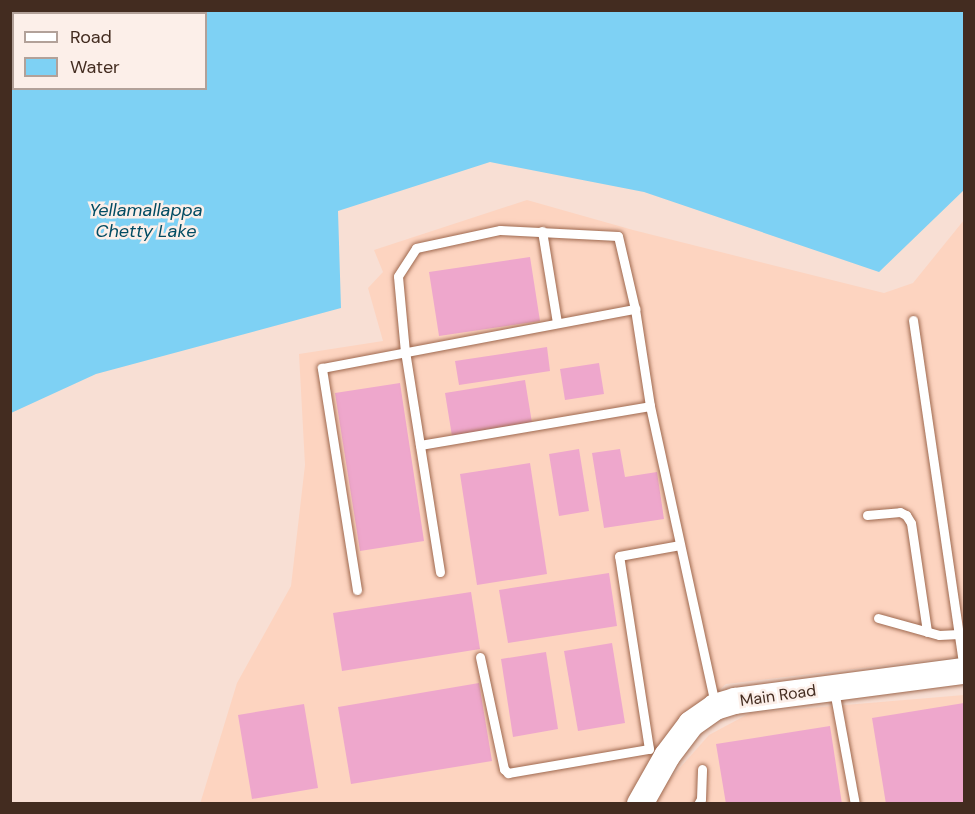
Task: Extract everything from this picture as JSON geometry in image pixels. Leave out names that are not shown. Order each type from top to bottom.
[{"type":"street","name":"Main Road","points":[[640,804],[667,756],[691,724],[715,707],[735,701],[964,670]]},
{"type":"lane","points":[[440,572],[405,352],[398,276],[416,249],[500,230],[618,236],[635,309],[650,406],[715,707]]},
{"type":"lane","points":[[542,231],[557,323]]},
{"type":"lane","points":[[357,590],[322,368],[635,309]]},
{"type":"lane","points":[[914,320],[964,670]]},
{"type":"lane","points":[[420,445],[650,406]]},
{"type":"lane","points":[[867,515],[900,512],[906,515],[911,523],[927,632]]},
{"type":"lane","points":[[480,657],[504,769],[508,773],[649,749],[619,556],[680,545]]},
{"type":"lane","points":[[878,618],[927,632],[959,634]]},
{"type":"lane","points":[[833,688],[855,804]]},
{"type":"lane","points":[[698,804],[701,799],[702,769]]},
{"type":"shaded area","points":[[527,200],[633,230],[884,293],[913,283],[964,220],[964,656],[726,684],[685,719],[633,803],[200,804],[237,683],[291,586],[305,465],[299,354],[383,341],[368,288],[383,272],[374,250]]},
{"type":"shaded area","points":[[964,695],[964,803],[653,804],[655,796],[709,735],[750,713]]},
{"type":"water","name":"Yellamallappa Chetty Lake","points":[[10,11],[964,11],[964,190],[879,272],[644,192],[490,162],[338,211],[341,308],[96,374],[11,413]]},
{"type":"building","points":[[530,257],[540,321],[439,336],[429,272]]},
{"type":"building","points":[[547,347],[550,371],[459,385],[455,361]]},
{"type":"building","points":[[599,363],[604,394],[565,400],[560,369]]},
{"type":"building","points":[[525,380],[532,423],[452,436],[445,393]]},
{"type":"building","points":[[400,383],[424,541],[360,551],[335,393]]},
{"type":"building","points":[[579,449],[589,511],[559,516],[549,454]]},
{"type":"building","points":[[620,449],[625,477],[657,472],[664,519],[604,528],[592,453]]},
{"type":"building","points":[[530,463],[547,574],[477,585],[460,474]]},
{"type":"building","points":[[609,573],[617,626],[508,643],[499,590]]},
{"type":"building","points":[[471,592],[480,649],[342,671],[333,613]]},
{"type":"building","points":[[612,643],[625,723],[578,731],[564,651]]},
{"type":"building","points":[[546,652],[558,729],[513,737],[501,659]]},
{"type":"building","points":[[479,683],[492,761],[351,784],[338,707]]},
{"type":"building","points":[[964,703],[964,804],[886,804],[872,718]]},
{"type":"building","points":[[304,704],[318,788],[252,799],[238,715]]},
{"type":"building","points":[[830,726],[842,804],[726,804],[716,744]]}]
